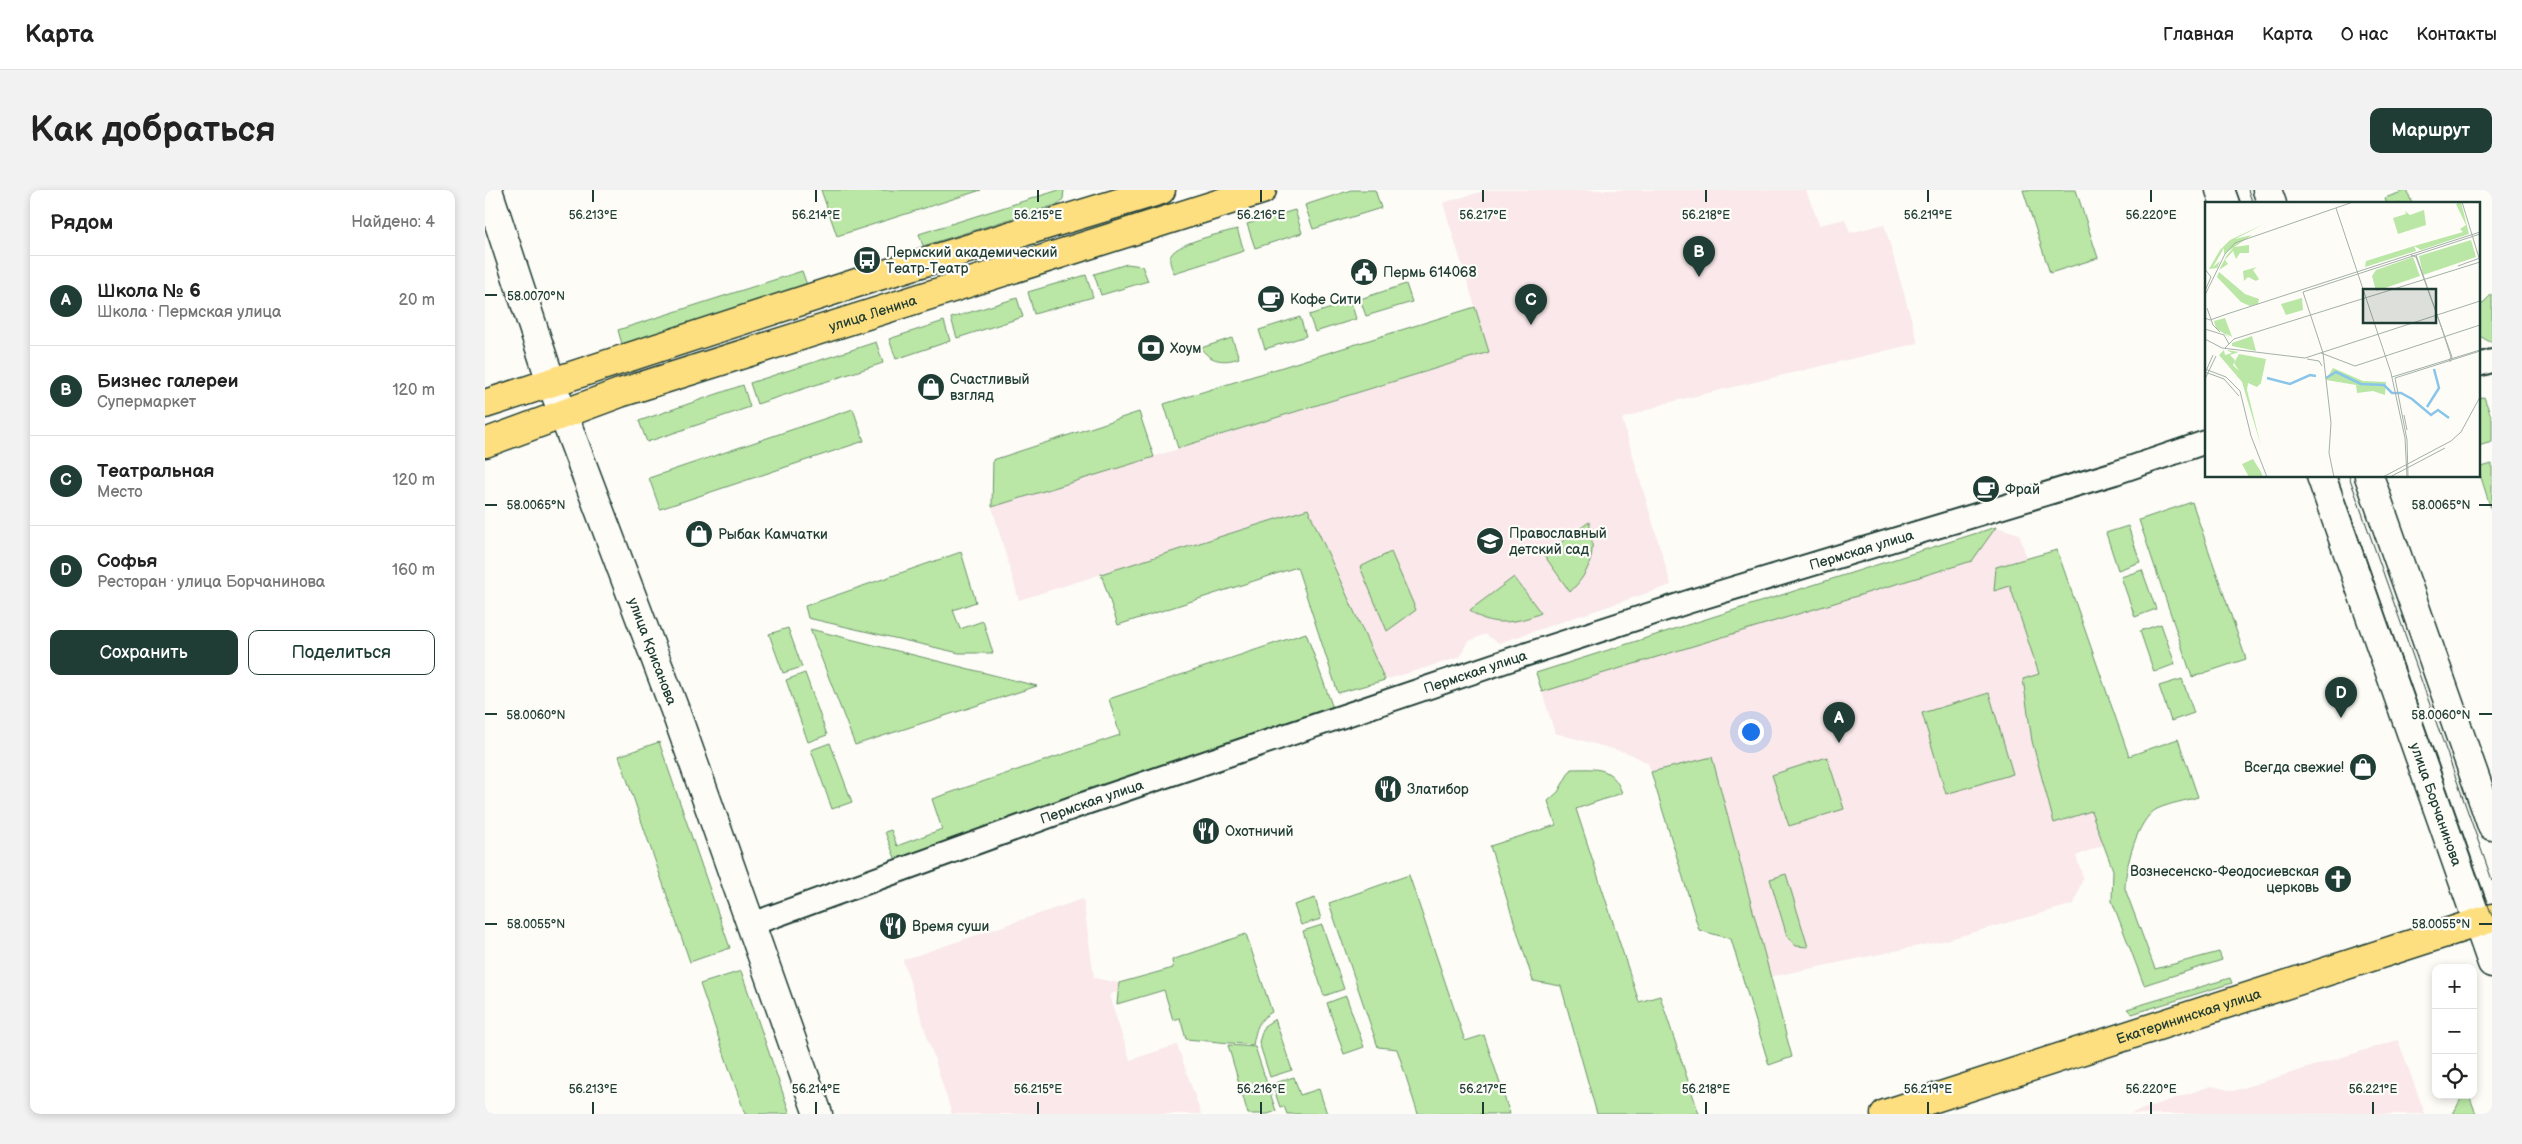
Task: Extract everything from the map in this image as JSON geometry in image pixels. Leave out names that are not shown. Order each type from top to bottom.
[{"type":"main road","name":"улица Крисанова","points":[[488,190],[562,414],[647,635],[752,924],[818,1114]]},
{"type":"main road","points":[[485,404],[872,278],[1161,190]]},
{"type":"main road","name":"улица Ленина","points":[[485,443],[620,393],[1262,190]]},
{"type":"main road","points":[[2220,190],[2224,202]]},
{"type":"main road","points":[[2267,190],[2271,202]]},
{"type":"main road","name":"улица Борчанинова","points":[[2322,478],[2485,921],[2492,963]]},
{"type":"main road","points":[[2370,478],[2492,826]]},
{"type":"main road","name":"Екатерининская улица","points":[[1885,1114],[2485,921]]},
{"type":"street","points":[[2479,365],[2492,361]]},
{"type":"street","name":"Пермская улица","points":[[752,924],[1083,804],[1512,659],[1691,601],[2115,473],[2205,442]]},
{"type":"shaded area","points":[[1487,190],[1806,190],[1819,225],[1845,219],[1850,233],[1884,224],[1918,343],[1666,403],[1622,419],[1671,585],[1499,643],[1485,634],[1467,642],[1460,657],[1385,680],[1308,509],[1019,600],[992,507],[1489,352],[1443,203]]},
{"type":"shaded area","points":[[1996,527],[2019,534],[2115,840],[2076,856],[2083,877],[2074,904],[1942,941],[1769,977],[1712,757],[1651,772],[1648,763],[1631,754],[1555,733],[1536,673]]},
{"type":"shaded area","points":[[1083,899],[1094,978],[1119,983],[1119,991],[1109,995],[1130,1060],[1177,1045],[1201,1114],[952,1114],[903,960]]},
{"type":"shaded area","points":[[2398,1040],[2425,1114],[2129,1114],[2211,1086],[2233,1091]]},
{"type":"green space","points":[[821,190],[981,190],[837,236]]},
{"type":"green space","points":[[1064,190],[1063,199],[1059,204],[923,246],[919,234]]},
{"type":"green space","points":[[1351,190],[1375,190],[1381,208],[1313,229],[1305,205]]},
{"type":"green space","points":[[2023,190],[2076,190],[2098,258],[2050,273]]},
{"type":"green space","points":[[2407,190],[2411,202],[2386,202],[2385,198]]},
{"type":"green space","points":[[1295,210],[1302,233],[1255,248],[1247,224]]},
{"type":"green space","points":[[1237,229],[1244,251],[1174,273],[1170,258],[1179,248],[1199,239]]},
{"type":"green space","points":[[1127,264],[1142,266],[1148,281],[1101,295],[1094,274]]},
{"type":"green space","points":[[802,271],[807,285],[622,344],[618,330]]},
{"type":"green space","points":[[1086,275],[1093,297],[1034,314],[1028,292]]},
{"type":"green space","points":[[1406,284],[1412,302],[1366,316],[1360,299]]},
{"type":"green space","points":[[2492,294],[2492,341],[2490,342],[2479,336],[2480,306]]},
{"type":"green space","points":[[1017,298],[1023,317],[957,338],[951,318]]},
{"type":"green space","points":[[1351,302],[1356,319],[1315,332],[1309,315]]},
{"type":"green space","points":[[1475,307],[1489,352],[1178,448],[1164,404]]},
{"type":"green space","points":[[1300,317],[1306,336],[1265,349],[1259,330]]},
{"type":"green space","points":[[944,321],[950,341],[896,359],[889,339]]},
{"type":"green space","points":[[1232,338],[1239,358],[1228,361],[1213,359],[1201,348]]},
{"type":"green space","points":[[876,342],[883,363],[757,404],[750,383]]},
{"type":"green space","points":[[743,385],[750,407],[647,442],[639,421]]},
{"type":"green space","points":[[2484,397],[2492,419],[2492,442],[2479,446],[2479,398]]},
{"type":"green space","points":[[853,409],[864,441],[660,509],[649,478]]},
{"type":"green space","points":[[1139,412],[1154,457],[992,507],[993,460]]},
{"type":"green space","points":[[2492,464],[2492,512],[2479,471],[2479,468]]},
{"type":"green space","points":[[2192,502],[2246,659],[2192,677],[2139,520]]},
{"type":"green space","points":[[1308,509],[1385,680],[1338,693],[1297,567],[1118,625],[1101,574]]},
{"type":"green space","points":[[1589,522],[1592,552],[1588,568],[1570,592],[1544,555]]},
{"type":"green space","points":[[2128,526],[2140,562],[2118,570],[2106,533]]},
{"type":"green space","points":[[1996,527],[1972,561],[1542,692],[1536,673]]},
{"type":"green space","points":[[2057,550],[2129,756],[2178,739],[2198,797],[2162,807],[2150,814],[2133,845],[2127,869],[2125,889],[2155,969],[2219,952],[2222,960],[2144,985],[2112,901],[2113,870],[2091,811],[2054,823],[2032,741],[2023,679],[2039,674],[2010,586],[1994,591],[1996,567]]},
{"type":"green space","points":[[961,552],[976,602],[953,610],[960,629],[983,621],[993,653],[959,653],[808,618],[805,606]]},
{"type":"green space","points":[[1391,552],[1416,610],[1387,631],[1360,567]]},
{"type":"green space","points":[[2142,570],[2156,609],[2135,617],[2121,577]]},
{"type":"green space","points":[[1514,577],[1541,613],[1523,619],[1504,622],[1486,619],[1470,610]]},
{"type":"green space","points":[[2161,624],[2175,664],[2154,672],[2140,631]]},
{"type":"green space","points":[[788,628],[802,667],[783,673],[769,634]]},
{"type":"green space","points":[[810,629],[1037,686],[855,745]]},
{"type":"green space","points":[[1306,633],[1335,714],[897,863],[885,832],[891,830],[897,846],[942,829],[932,799],[1120,735],[1109,699]]},
{"type":"green space","points":[[805,673],[827,735],[808,742],[786,680]]},
{"type":"green space","points":[[2182,679],[2194,713],[2171,721],[2159,686]]},
{"type":"green space","points":[[1989,693],[2013,774],[1946,794],[1922,713]]},
{"type":"green space","points":[[659,742],[730,948],[690,962],[619,756]]},
{"type":"green space","points":[[830,743],[852,802],[832,809],[811,750]]},
{"type":"green space","points":[[1712,757],[1792,1057],[1769,1065],[1731,939],[1699,930],[1651,772]]},
{"type":"green space","points":[[1827,757],[1844,809],[1789,826],[1772,775]]},
{"type":"green space","points":[[1571,769],[1602,770],[1613,777],[1622,793],[1576,809],[1639,1002],[1660,996],[1699,1114],[1597,1114],[1561,986],[1533,981],[1490,846],[1556,825],[1548,801],[1558,792]]},
{"type":"green space","points":[[1786,874],[1808,947],[1796,946],[1787,936],[1770,879]]},
{"type":"green space","points":[[1409,875],[1465,1041],[1484,1035],[1510,1114],[1418,1114],[1397,1049],[1378,1047],[1329,903]]},
{"type":"green space","points":[[1315,898],[1321,919],[1301,925],[1294,905]]},
{"type":"green space","points":[[1322,925],[1344,989],[1324,996],[1303,931]]},
{"type":"green space","points":[[1246,934],[1272,1012],[1258,1025],[1253,1045],[1186,1039],[1180,1018],[1173,1020],[1164,990],[1117,1004],[1119,983],[1173,968],[1172,960]]},
{"type":"green space","points":[[741,971],[790,1114],[745,1114],[700,984]]},
{"type":"green space","points":[[2230,978],[2232,983],[2132,1014],[2127,1009]]},
{"type":"green space","points":[[1346,996],[1364,1047],[1344,1054],[1327,1003]]},
{"type":"green space","points":[[1275,1019],[1292,1070],[1270,1077],[1259,1042],[1264,1026]]},
{"type":"green space","points":[[1228,1045],[1255,1047],[1276,1111],[1268,1114],[1248,1114]]},
{"type":"green space","points":[[1294,1077],[1300,1095],[1319,1089],[1327,1114],[1287,1114],[1284,1106],[1280,1107],[1272,1084]]},
{"type":"green space","points":[[2461,1099],[2470,1099],[2476,1114],[2453,1114]]},
{"type":"tram line","points":[[2236,190],[2240,202]]},
{"type":"tram line","points":[[2248,190],[2252,202]]},
{"type":"tram line","points":[[2338,478],[2492,916]]},
{"type":"tram line","points":[[2350,478],[2492,880]]},
{"type":"place","name":"Пермский академический Театр-Театр","points":[[867,260]]},
{"type":"place","name":"Пермь 614068","points":[[1364,272]]},
{"type":"place","name":"Бизнес галереи","points":[[1699,277]]},
{"type":"place","name":"Кофе Сити","points":[[1271,299]]},
{"type":"place","name":"Театральная","points":[[1531,325]]},
{"type":"place","name":"Хоум","points":[[1151,348]]},
{"type":"place","name":"Счастливый взгляд","points":[[931,387]]},
{"type":"place","name":"Фрай","points":[[1986,489]]},
{"type":"place","name":"Рыбак Камчатки","points":[[699,534]]},
{"type":"place","name":"Православный детский сад","points":[[1490,541]]},
{"type":"place","name":"Софья","points":[[2341,718]]},
{"type":"place","name":"Школа № 6","points":[[1839,743]]},
{"type":"place","name":"Всегда свежие!","points":[[2363,767]]},
{"type":"place","name":"Златибор","points":[[1388,789]]},
{"type":"place","name":"Охотничий","points":[[1206,831]]},
{"type":"place","name":"Вознесенско-Феодосиевская церковь","points":[[2338,879]]},
{"type":"place","name":"Время суши","points":[[893,926]]}]
